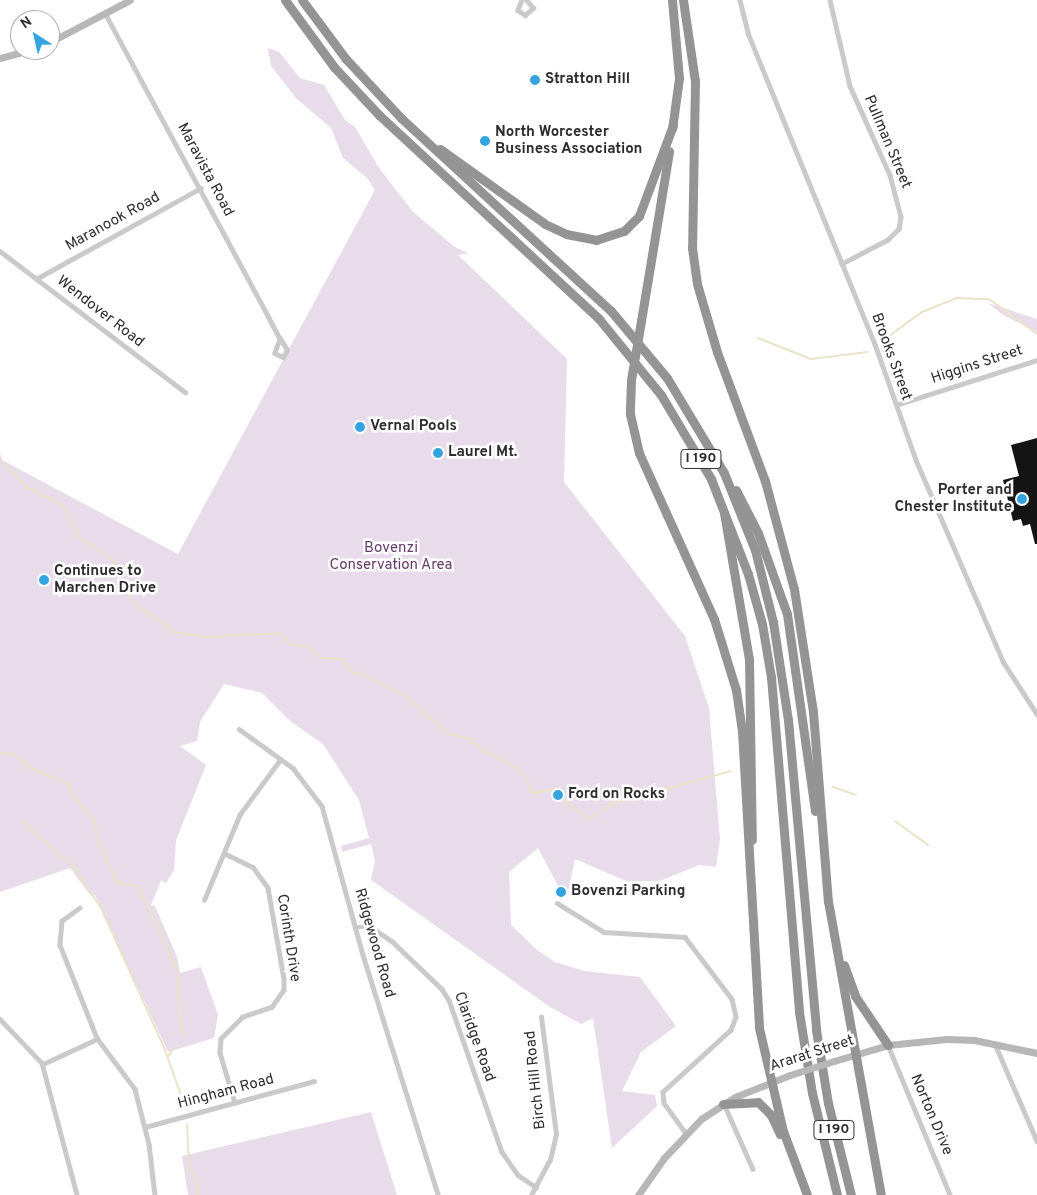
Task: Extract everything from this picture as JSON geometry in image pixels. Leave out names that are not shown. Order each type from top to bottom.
[{"type":"highway","name":"I 190","points":[[285,0],[334,67],[379,116],[562,281],[626,350],[685,431],[723,506],[762,624],[774,706],[799,1012],[812,1093],[837,1195]]},
{"type":"highway","name":"I 190","points":[[302,0],[346,59],[422,137],[612,312],[671,386],[724,473],[754,550],[773,622],[788,720],[816,1030],[828,1103],[851,1195]]},
{"type":"highway","points":[[672,0],[679,78],[631,380],[630,414],[639,453],[714,619],[730,665],[742,732],[757,1017],[771,1081],[793,1162]]},
{"type":"highway","points":[[683,0],[696,81],[692,248],[697,284],[719,359],[765,480],[794,589],[812,704],[821,828],[833,934],[881,1195]]},
{"type":"highway","points":[[422,137],[545,224],[566,234],[596,240],[624,231],[639,216],[673,125]]},
{"type":"highway","points":[[724,473],[744,502],[786,614],[800,686],[810,795],[821,828]]},
{"type":"highway","points":[[723,506],[724,532],[743,608],[749,659],[750,866]]},
{"type":"highway","points":[[833,934],[849,984],[888,1045]]},
{"type":"highway","points":[[724,1104],[758,1102],[771,1115],[807,1195]]},
{"type":"main road","points":[[60,37],[126,1]]},
{"type":"main road","name":"Ararat Street","points":[[638,1195],[686,1133],[724,1104],[771,1081],[888,1045],[947,1039],[995,1043],[1037,1053]]},
{"type":"street","points":[[522,0],[518,10],[526,15],[533,8],[526,0]]},
{"type":"street","name":"Brooks Street","points":[[740,0],[748,32],[842,264],[916,460],[998,650],[1037,714]]},
{"type":"street","name":"Pullman Street","points":[[830,0],[850,86],[890,175],[901,217],[899,229],[888,240],[842,264]]},
{"type":"street","name":"Maravista Road","points":[[105,13],[201,188],[280,339]]},
{"type":"street","name":"Maranook Road","points":[[36,279],[201,188]]},
{"type":"street","name":"Wendover Road","points":[[0,251],[185,392]]},
{"type":"street","name":"Higgins Street","points":[[896,405],[1037,360]]},
{"type":"street","name":"Ridgewood Road","points":[[239,729],[303,778],[322,806],[356,927],[438,1195]]},
{"type":"street","points":[[204,900],[240,814],[280,760]]},
{"type":"street","name":"Corinth Drive","points":[[224,853],[253,867],[268,888],[284,984],[280,999],[272,1007],[243,1017],[221,1039],[220,1053],[235,1103]]},
{"type":"street","points":[[557,903],[604,932],[685,937],[732,999],[736,1017],[731,1030],[663,1092],[664,1103],[686,1133]]},
{"type":"street","points":[[80,908],[62,921],[59,939],[97,1039],[132,1082],[145,1127],[155,1195]]},
{"type":"street","name":"Claridge Road","points":[[356,927],[371,927],[393,942],[442,989],[450,1000],[502,1152],[518,1175],[536,1187]]},
{"type":"street","name":"Birch Hill Road","points":[[531,1195],[550,1160],[556,1134],[541,1017]]},
{"type":"street","points":[[0,1019],[43,1064],[77,1195]]},
{"type":"street","points":[[43,1064],[97,1039]]},
{"type":"street","points":[[995,1043],[1037,1141]]},
{"type":"street","name":"Norton Drive","points":[[888,1045],[950,1195]]},
{"type":"street","name":"Hingham Road","points":[[145,1127],[314,1081]]},
{"type":"street","points":[[724,1104],[753,1169]]},
{"type":"green space","name":"Bovenzi Conservation Area","points":[[268,48],[279,52],[300,78],[324,85],[345,120],[355,127],[379,168],[413,212],[455,247],[468,253],[458,255],[567,359],[564,482],[685,636],[709,708],[720,839],[716,867],[699,865],[660,881],[626,881],[575,859],[568,891],[558,886],[538,848],[509,872],[511,925],[537,950],[555,962],[584,971],[640,977],[676,1026],[641,1052],[622,1091],[655,1095],[657,1106],[612,1148],[593,1018],[581,1024],[550,1007],[371,880],[375,861],[371,844],[342,852],[341,846],[369,838],[359,800],[323,744],[290,721],[262,693],[224,684],[200,722],[197,741],[180,746],[206,765],[176,840],[174,870],[166,883],[161,880],[151,905],[155,906],[177,957],[180,973],[201,967],[218,1015],[214,1038],[168,1052],[95,895],[91,896],[70,868],[0,892],[0,453],[2,460],[178,554],[375,190],[367,178],[343,158],[331,128],[296,98],[271,66]]},
{"type":"green space","points":[[988,303],[1037,319],[1037,332],[1003,315]]},
{"type":"green space","points":[[371,1112],[397,1195],[188,1195],[182,1156]]},
{"type":"building","name":"Porter and Chester Institute","points":[[1037,438],[1037,544],[1035,544],[1030,524],[1023,526],[1021,519],[1013,521],[1003,480],[1019,476],[1011,445]]},
{"type":"waterway","points":[[884,347],[889,336],[922,312],[956,298],[989,299],[1037,334]]},
{"type":"waterway","points":[[758,338],[811,359],[868,352]]},
{"type":"waterway","points":[[0,461],[27,487],[63,505],[79,537],[113,560],[132,601],[174,632],[207,637],[280,633],[292,645],[309,647],[322,658],[342,659],[353,673],[362,674],[406,696],[447,733],[471,739],[482,750],[502,759],[525,775],[532,793],[550,790],[589,819],[612,804],[731,771]]},
{"type":"waterway","points":[[0,753],[13,754],[31,768],[68,784],[75,799],[95,821],[97,839],[118,883],[138,886],[176,968],[182,1037]]},
{"type":"waterway","points":[[833,787],[856,795]]},
{"type":"waterway","points":[[895,821],[928,845]]},
{"type":"waterway","points":[[23,822],[74,867],[101,908],[165,1050],[184,1104]]},
{"type":"waterway","points":[[168,1057],[173,1049]]},
{"type":"waterway","points":[[187,1125],[189,1168],[198,1182],[197,1195]]},
{"type":"place","name":"Stratton Hill","points":[[535,80]]},
{"type":"place","name":"North Worcester Business Association","points":[[485,141]]},
{"type":"place","name":"Vernal Pools","points":[[360,427]]},
{"type":"place","name":"Laurel Mt.","points":[[438,453]]},
{"type":"place","name":"Porter and Chester Institute","points":[[1022,499]]},
{"type":"place","name":"Continues to Marchen Drive","points":[[44,580]]},
{"type":"place","name":"Ford on Rocks","points":[[558,795]]},
{"type":"place","name":"Bovenzi Parking","points":[[561,892]]}]
